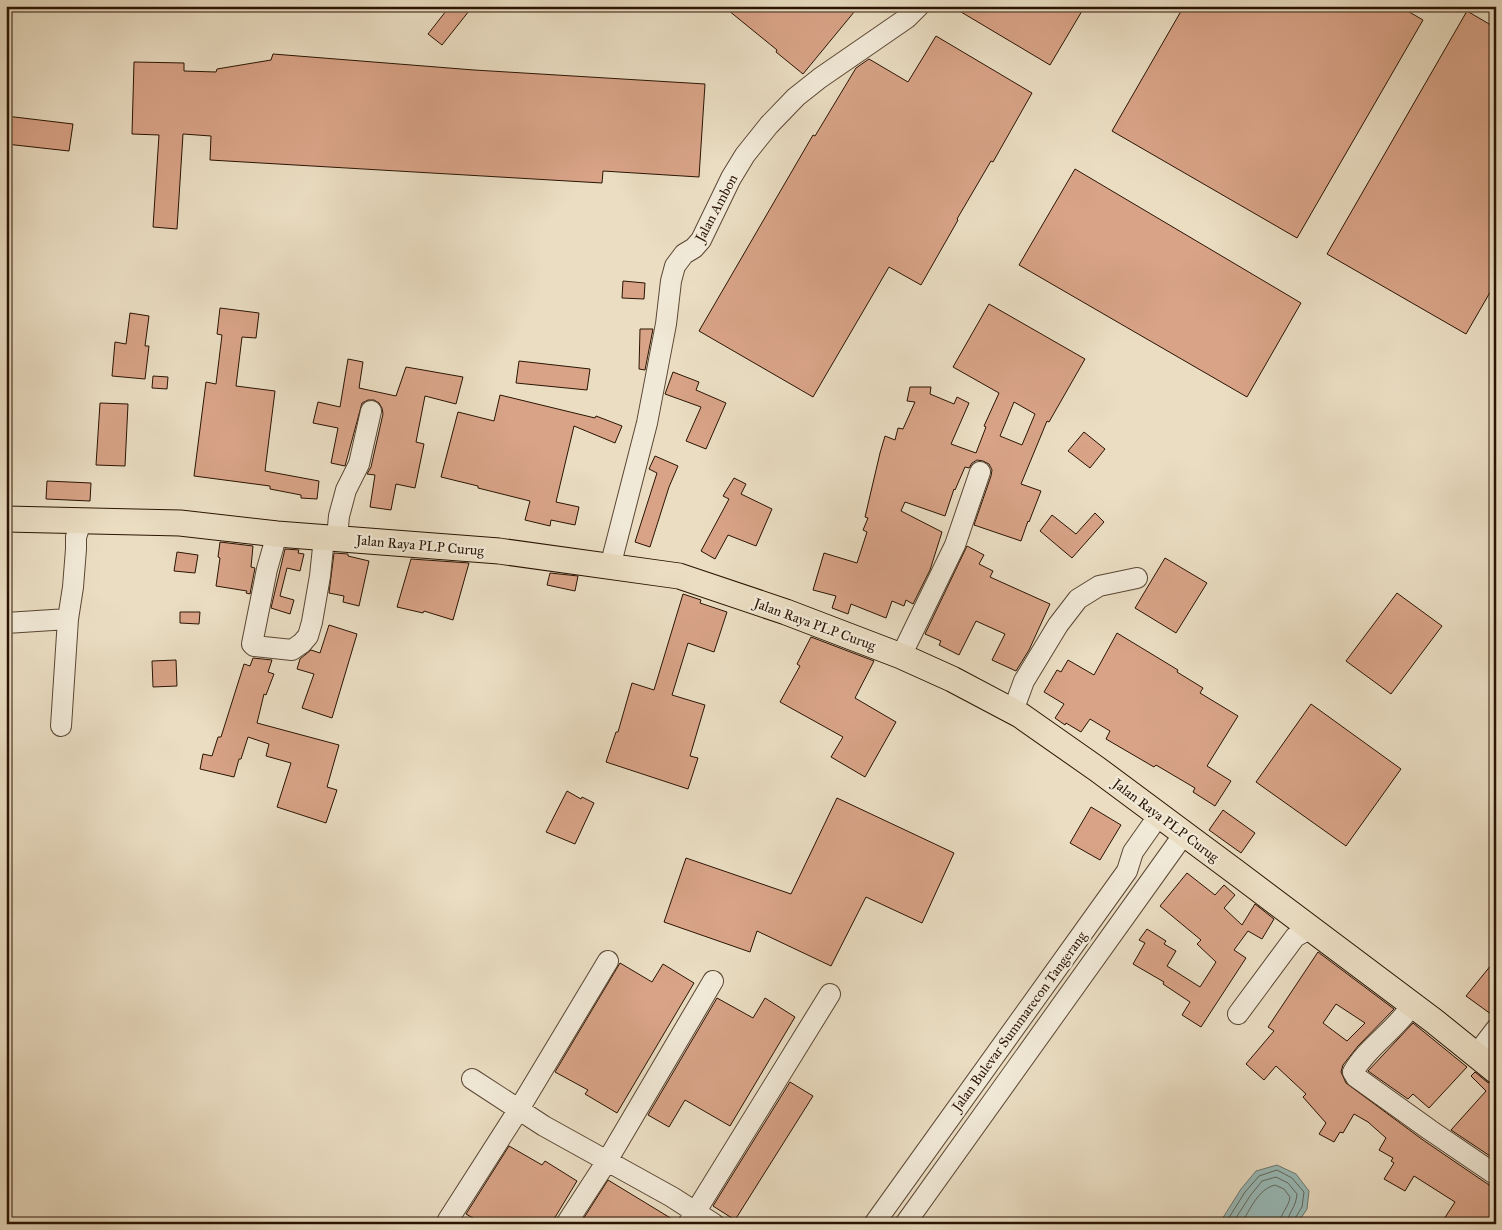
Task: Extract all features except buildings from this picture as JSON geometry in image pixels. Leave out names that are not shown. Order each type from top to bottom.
[{"type":"main road","name":"Jalan Raya PLP Curug","points":[[6,519],[180,523],[277,534],[499,551],[679,576],[786,612],[901,656],[1013,712],[1097,769],[1159,815],[1311,928],[1496,1071]]},
{"type":"street","name":"Jalan Ambon","points":[[610,567],[647,423],[675,266],[684,254],[694,248],[701,240],[731,178],[769,125],[796,97],[907,18],[919,6]]},
{"type":"street","points":[[277,534],[267,569],[252,644],[254,646],[292,650],[308,636],[330,538],[339,516],[346,490],[358,464],[371,411]]},
{"type":"street","points":[[901,656],[955,544],[980,472]]},
{"type":"street","points":[[61,726],[76,537],[81,522]]},
{"type":"street","points":[[1013,712],[1024,681],[1058,625],[1078,599],[1099,586],[1138,578]]},
{"type":"street","points":[[6,622],[68,619]]},
{"type":"street","name":"Jalan Bulevar Summarecon Tangerang","points":[[874,1224],[1127,871],[1133,852],[1159,815]]},
{"type":"street","name":"Jalan Bulevar Summarecon Tangerang","points":[[904,1224],[1184,834]]},
{"type":"street","points":[[1127,871],[1147,885]]},
{"type":"street","points":[[1238,1014],[1296,937],[1311,928]]},
{"type":"street","points":[[448,1220],[519,1109],[608,961]]},
{"type":"street","points":[[566,1224],[607,1161],[713,981]]},
{"type":"street","points":[[691,1218],[830,994]]},
{"type":"street","points":[[1412,1005],[1405,1016],[1354,1070],[1354,1074],[1430,1130],[1496,1175]]},
{"type":"street","points":[[1476,1055],[1496,1029]]},
{"type":"street","points":[[472,1079],[544,1126],[672,1197],[691,1218],[714,1224]]},
{"type":"street","points":[[921,1158],[941,1172]]},
{"type":"water","points":[[1277,1165],[1296,1174],[1309,1191],[1307,1209],[1297,1224],[1219,1224],[1241,1189],[1256,1171]]}]
